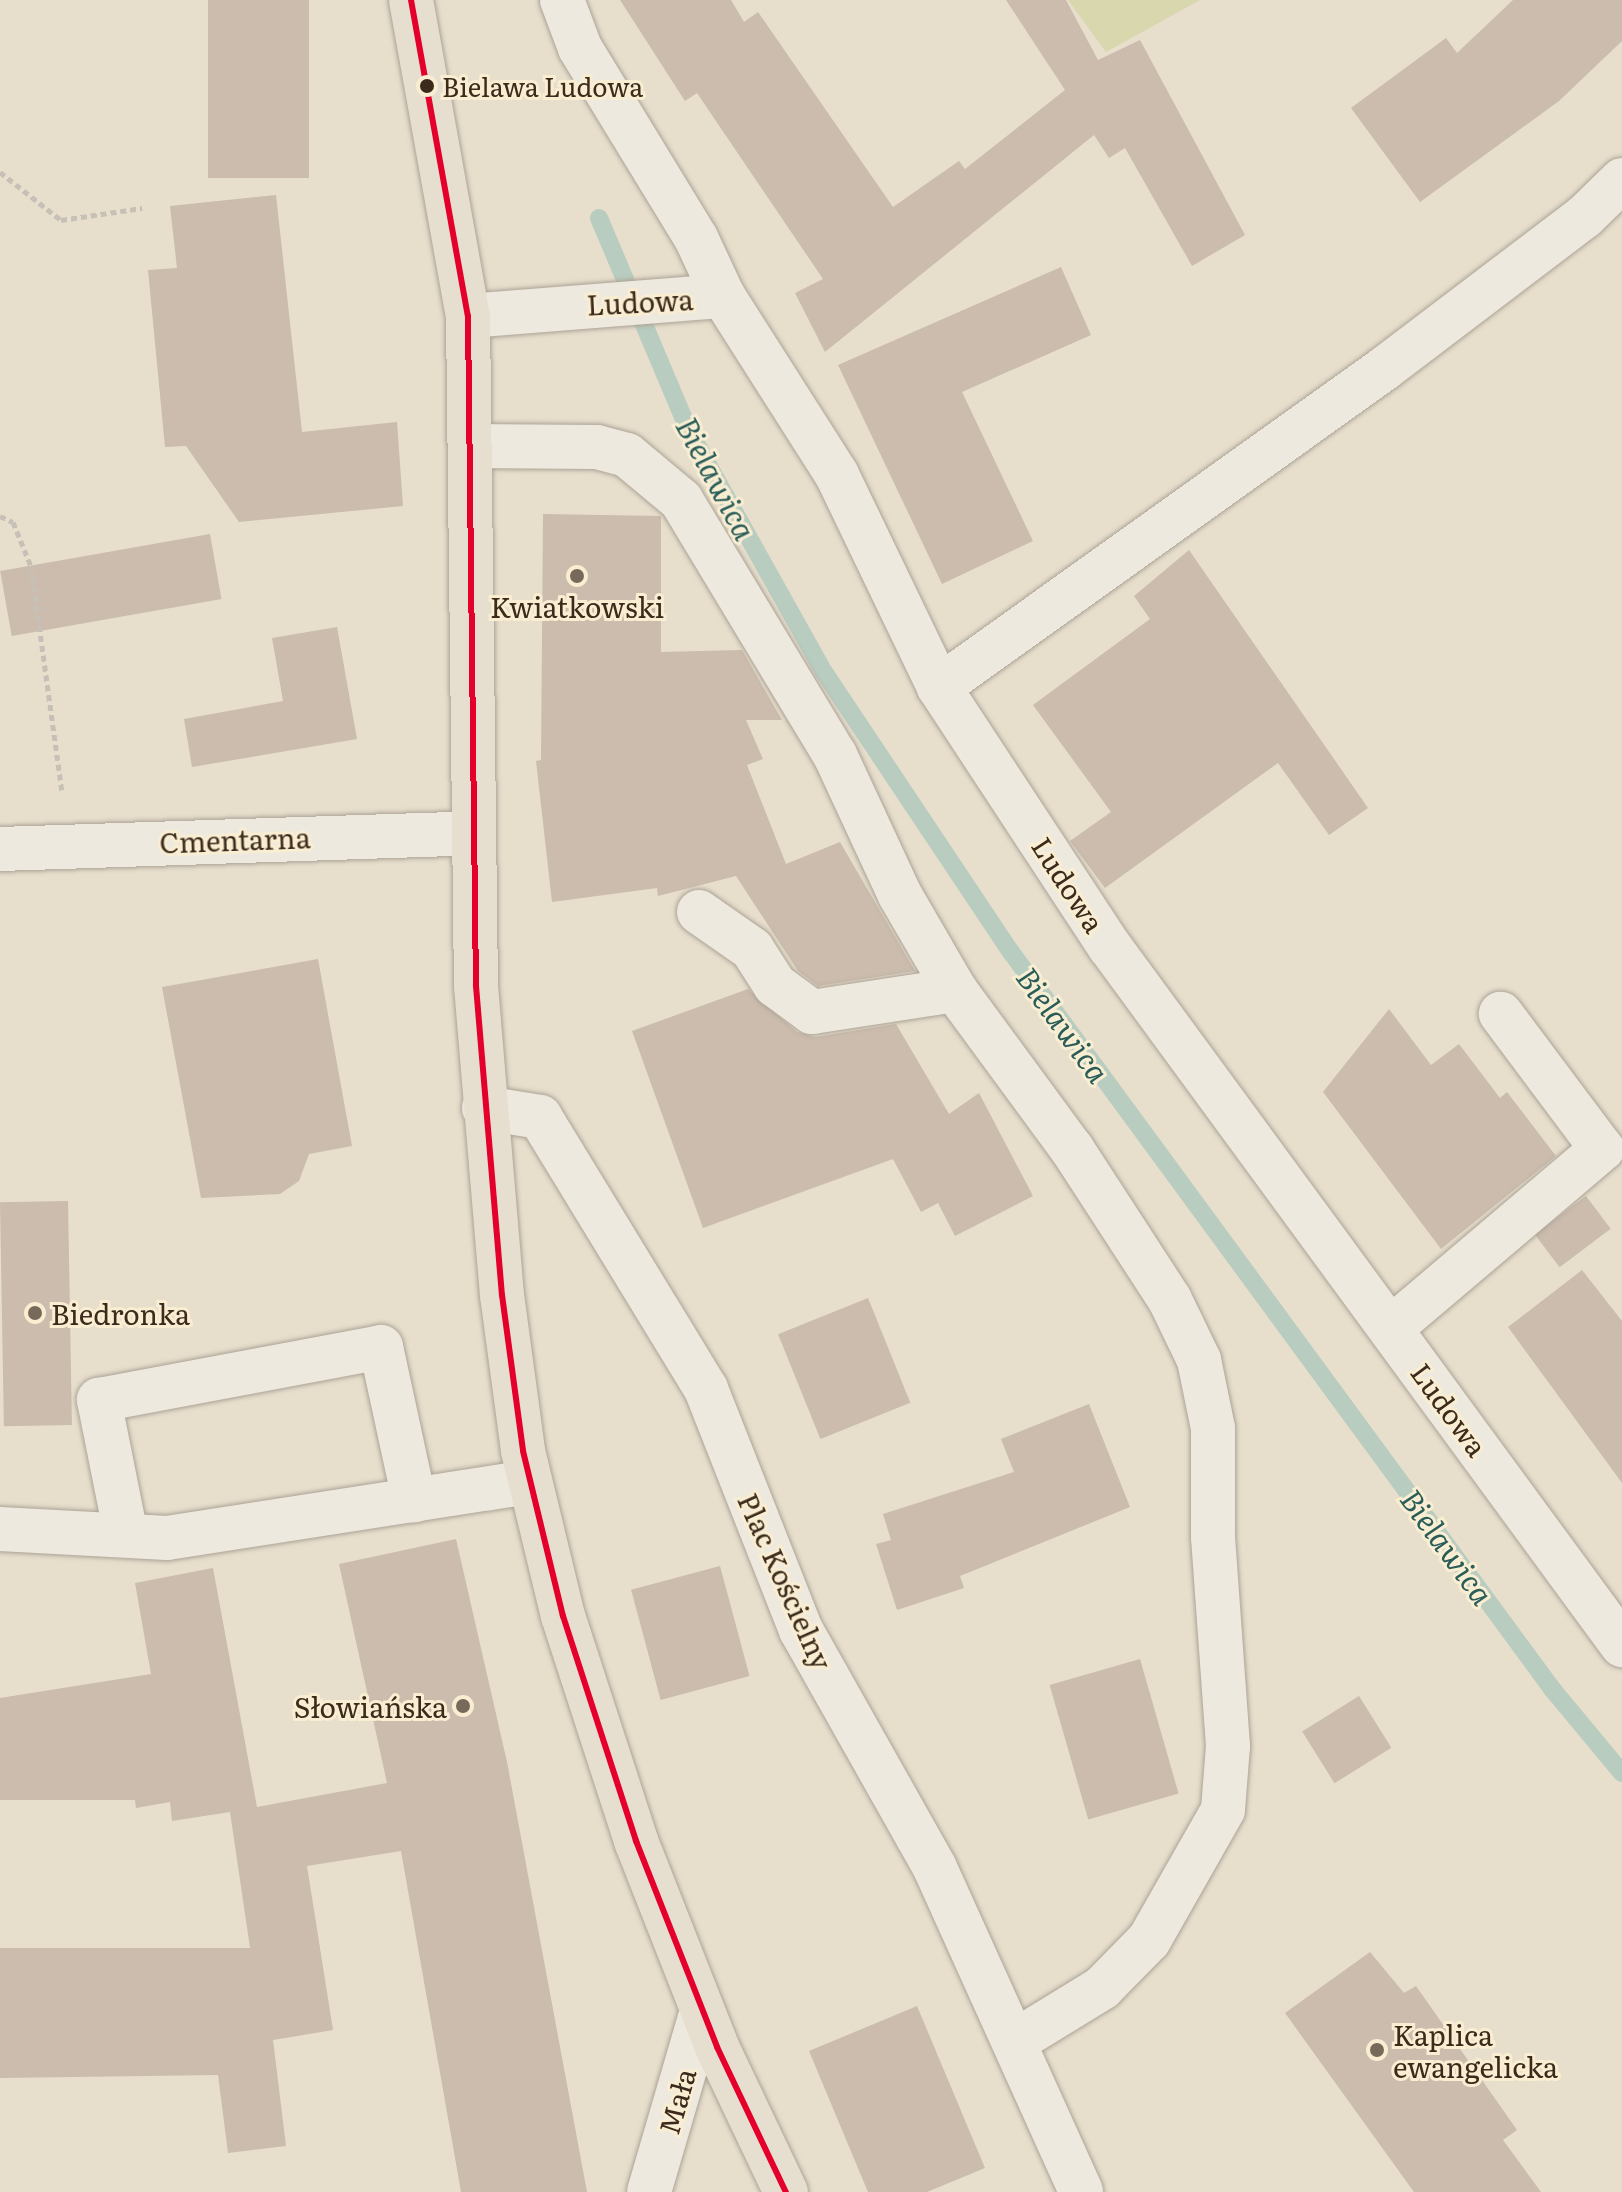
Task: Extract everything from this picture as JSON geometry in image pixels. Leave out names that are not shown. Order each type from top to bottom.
[{"type":"main road","points":[[411,0],[468,316],[470,833],[484,1108],[514,1399],[529,1482],[581,1678],[702,2011],[786,2192]]},
{"type":"street","points":[[562,0],[580,48],[696,238],[723,296]]},
{"type":"street","points":[[939,687],[1385,368],[1584,217],[1622,180]]},
{"type":"street","name":"Ludowa","points":[[468,316],[581,303],[658,303],[723,296],[837,475],[939,687],[1110,947],[1622,1645]]},
{"type":"street","points":[[470,446],[597,447],[627,455],[681,500],[835,755],[900,895],[955,990],[1072,1149],[1170,1300],[1199,1360],[1213,1428],[1213,1537],[1228,1746],[1223,1810],[1149,1940],[1102,1988],[1017,2040]]},
{"type":"street","name":"Cmentarna","points":[[0,849],[470,833]]},
{"type":"street","points":[[699,912],[752,949],[775,985],[812,1012],[955,990]]},
{"type":"street","points":[[1391,1328],[1602,1149],[1501,1014]]},
{"type":"street","name":"Plac Kościelny","points":[[484,1108],[540,1117],[706,1389],[801,1630],[935,1868],[1017,2040],[1081,2192]]},
{"type":"street","points":[[126,1535],[99,1400],[381,1347],[414,1500]]},
{"type":"street","points":[[0,1529],[167,1538],[529,1482]]},
{"type":"street","name":"Mała","points":[[649,2192],[702,2011]]},
{"type":"path","points":[[0,172],[61,220],[142,208]]},
{"type":"path","points":[[0,516],[13,522],[31,566],[64,810]]},
{"type":"green space","points":[[1068,0],[1200,0],[1106,52]]},
{"type":"building","points":[[208,0],[309,0],[309,178],[208,178]]},
{"type":"building","points":[[620,0],[731,0],[744,22],[758,12],[893,207],[959,161],[965,169],[1065,90],[1006,0],[1066,0],[1098,60],[1140,40],[1245,235],[1192,266],[1125,148],[1109,158],[1094,135],[825,352],[795,293],[823,279],[697,93],[685,101]]},
{"type":"building","points":[[1513,0],[1622,0],[1622,41],[1559,101],[1420,202],[1351,108],[1446,38],[1457,53]]},
{"type":"building","points":[[276,195],[302,432],[397,422],[403,506],[239,522],[186,446],[165,447],[148,270],[177,268],[170,206]]},
{"type":"building","points":[[1061,267],[1091,335],[962,392],[1033,541],[942,584],[838,365]]},
{"type":"building","points":[[543,514],[661,516],[661,652],[742,650],[782,720],[746,720],[763,759],[747,765],[786,864],[840,842],[915,971],[818,986],[798,971],[736,876],[658,896],[657,888],[552,902],[536,761],[541,760]]},
{"type":"building","points":[[210,534],[221,599],[12,636],[0,571]]},
{"type":"building","points":[[1189,550],[1368,808],[1329,835],[1278,763],[1105,888],[1070,841],[1111,812],[1033,705],[1150,619],[1134,596]]},
{"type":"building","points":[[337,627],[357,739],[192,767],[184,719],[283,701],[272,638]]},
{"type":"building","points":[[318,959],[352,1146],[309,1154],[299,1181],[280,1194],[201,1198],[162,987]]},
{"type":"building","points":[[748,989],[797,1032],[815,1037],[896,1024],[949,1114],[979,1093],[1033,1196],[955,1236],[938,1203],[921,1212],[893,1159],[703,1228],[632,1031]]},
{"type":"building","points":[[1389,1009],[1431,1065],[1459,1044],[1500,1098],[1507,1092],[1556,1156],[1441,1249],[1323,1092]]},
{"type":"building","points":[[1586,1196],[1611,1229],[1560,1267],[1535,1235]]},
{"type":"building","name":"Biedronka","points":[[68,1201],[72,1425],[4,1426],[0,1202]]},
{"type":"building","points":[[1582,1270],[1622,1321],[1622,1483],[1508,1327]]},
{"type":"building","points":[[868,1298],[910,1403],[820,1439],[778,1334]]},
{"type":"building","points":[[1089,1404],[1130,1507],[960,1576],[964,1588],[897,1610],[876,1544],[891,1540],[883,1514],[1014,1472],[1001,1439]]},
{"type":"building","points":[[456,1539],[507,1762],[587,2192],[461,2192],[401,1851],[307,1866],[333,2030],[273,2040],[286,2146],[228,2153],[218,2075],[0,2078],[0,1948],[250,1948],[230,1812],[172,1821],[170,1802],[136,1808],[135,1800],[0,1800],[0,1698],[151,1674],[135,1583],[213,1568],[257,1807],[387,1783],[339,1564]]},
{"type":"building","points":[[720,1566],[750,1676],[661,1700],[631,1590]]},
{"type":"building","points":[[1140,1659],[1179,1794],[1088,1819],[1050,1685]]},
{"type":"building","points":[[1359,1696],[1391,1748],[1335,1783],[1302,1732]]},
{"type":"building","points":[[1370,1952],[1404,1993],[1416,1986],[1517,2130],[1503,2140],[1541,2192],[1414,2192],[1285,2013]]},
{"type":"building","points":[[917,2006],[985,2168],[927,2192],[868,2192],[809,2051]]},
{"type":"waterway","name":"Bielawica","points":[[599,218],[688,429],[824,672],[1011,952],[1553,1690],[1622,1773]]},
{"type":"transit line","points":[[411,0],[468,316],[476,986],[502,1295],[523,1451],[563,1616],[636,1841],[717,2047],[786,2192]]},
{"type":"place","name":"Bielawa Ludowa","points":[[427,86]]},
{"type":"place","name":"Kwiatkowski","points":[[577,576]]},
{"type":"place","name":"Biedronka","points":[[35,1313]]},
{"type":"place","name":"Słowiańska","points":[[463,1706]]},
{"type":"place","name":"Kaplica ewangelicka","points":[[1377,2050]]}]
